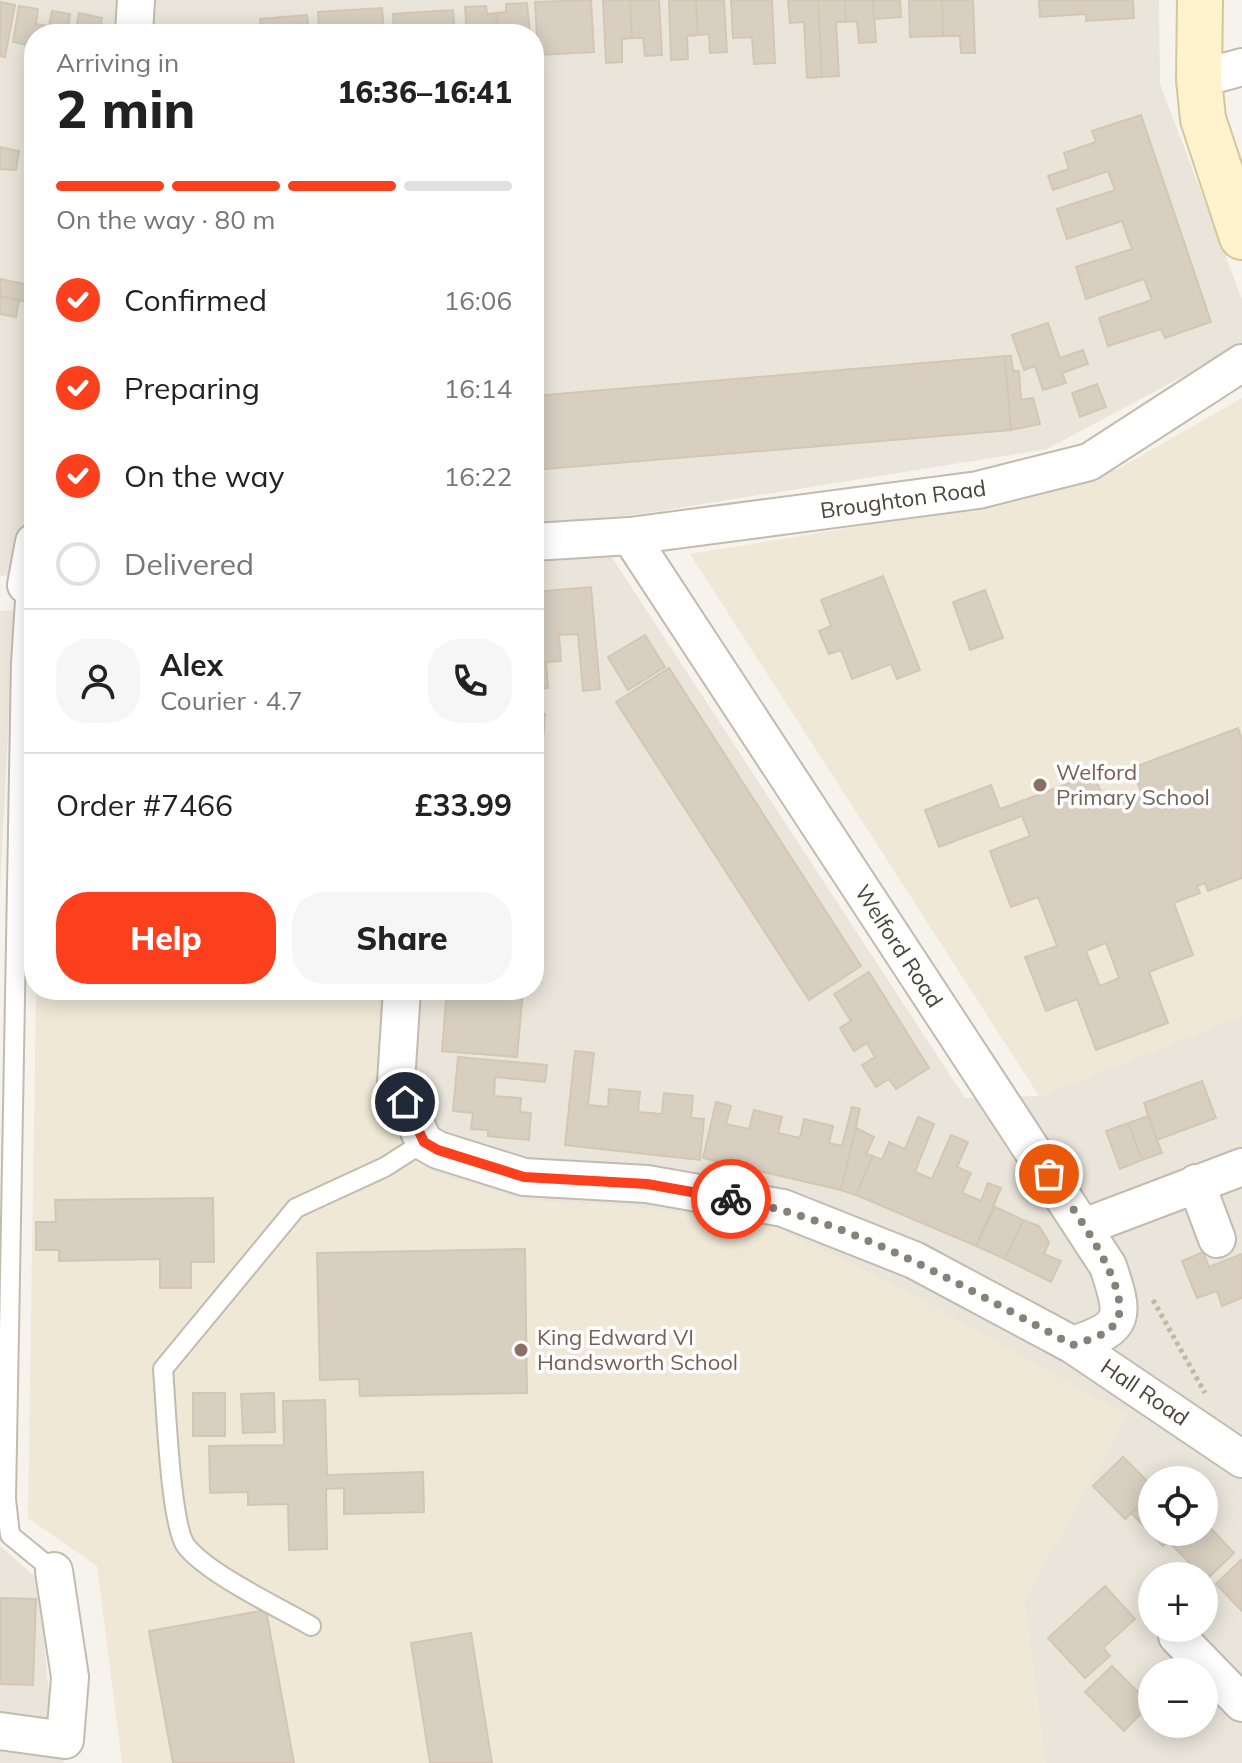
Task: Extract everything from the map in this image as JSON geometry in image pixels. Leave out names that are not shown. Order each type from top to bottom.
[{"type":"main road","points":[[1200,0],[1199,79],[1203,119],[1242,237]]},
{"type":"street","points":[[135,24],[136,0]]},
{"type":"street","points":[[1199,79],[1242,67]]},
{"type":"street","name":"Broughton Road","points":[[544,541],[630,536],[978,490],[1089,462],[1242,363]]},
{"type":"street","name":"Welford Road","points":[[630,536],[1108,1266],[1121,1303],[1117,1321],[1101,1335],[1073,1345]]},
{"type":"street","points":[[401,1000],[396,1082],[424,1142]]},
{"type":"street","name":"Hall Road","points":[[424,1142],[438,1150],[524,1177],[647,1184],[783,1208],[914,1260],[1073,1345],[1242,1459]]},
{"type":"street","points":[[1084,1227],[1242,1167]]},
{"type":"street","points":[[1196,1183],[1217,1239]]},
{"type":"street","points":[[0,1731],[73,1752],[70,1677],[54,1571]]},
{"type":"street","points":[[1183,1642],[1242,1703]]},
{"type":"lane","points":[[20,585],[6,1499],[10,1535],[54,1571]]},
{"type":"lane","points":[[311,1626],[211,1567],[186,1545],[177,1515],[163,1369],[296,1208],[385,1167],[424,1142]]},
{"type":"path","points":[[1108,1266],[1139,1276],[1213,1406]]},
{"type":"shaded area","points":[[0,0],[1159,0],[1160,84],[1242,299],[1242,345],[1047,449],[641,514],[544,524],[544,24],[24,24],[24,574],[0,576]]},
{"type":"shaded area","name":"Welford Primary School","points":[[1242,398],[1242,1016],[1039,1096],[690,554],[953,511],[1118,469]]},
{"type":"shaded area","points":[[611,556],[965,1098],[1039,1096],[1242,1016],[1242,1763],[1045,1763],[1024,1600],[1127,1415],[639,1207],[525,1201],[435,1173],[400,1135],[379,1077],[378,1000],[544,1000],[544,562]]},
{"type":"shaded area","points":[[14,610],[0,892],[0,611]]},
{"type":"shaded area","name":"King Edward VI Handsworth School","points":[[36,1000],[378,1000],[379,1077],[400,1135],[435,1173],[525,1201],[639,1207],[775,1227],[897,1286],[1127,1415],[1024,1600],[1045,1763],[122,1763],[97,1566],[28,1518]]},
{"type":"shaded area","points":[[0,1546],[40,1581],[48,1687],[64,1763],[0,1763]]},
{"type":"building","points":[[591,0],[594,52],[544,55],[544,24],[536,24],[535,2]]},
{"type":"building","points":[[603,0],[630,0],[632,38],[622,39],[622,62],[606,63]]},
{"type":"building","points":[[630,0],[659,0],[662,55],[645,56],[643,38],[632,38]]},
{"type":"building","points":[[669,0],[696,0],[698,35],[687,36],[688,59],[671,60]]},
{"type":"building","points":[[696,0],[724,0],[727,52],[710,53],[709,34],[698,35]]},
{"type":"building","points":[[731,0],[772,0],[775,63],[754,64],[752,37],[733,38]]},
{"type":"building","points":[[788,0],[818,0],[822,77],[807,78],[804,22],[790,23]]},
{"type":"building","points":[[818,0],[845,0],[846,22],[836,22],[839,76],[822,77]]},
{"type":"building","points":[[845,0],[873,0],[876,42],[859,43],[857,21],[846,22]]},
{"type":"building","points":[[873,0],[900,0],[901,17],[874,19]]},
{"type":"building","points":[[909,0],[942,0],[943,36],[910,37]]},
{"type":"building","points":[[942,0],[973,0],[975,53],[961,53],[960,36],[943,36]]},
{"type":"building","points":[[1039,0],[1133,0],[1134,18],[1086,21],[1086,14],[1040,17]]},
{"type":"building","points":[[0,2],[15,5],[5,57],[0,56]]},
{"type":"building","points":[[527,3],[529,24],[497,24],[496,13],[506,12],[506,4]]},
{"type":"building","points":[[19,6],[38,9],[36,24],[24,24],[24,44],[13,42]]},
{"type":"building","points":[[486,6],[487,14],[496,13],[497,24],[466,24],[465,7]]},
{"type":"building","points":[[382,8],[383,24],[319,24],[318,12]]},
{"type":"building","points":[[453,10],[454,24],[394,24],[393,14]]},
{"type":"building","points":[[52,11],[70,14],[68,24],[49,24]]},
{"type":"building","points":[[79,13],[102,18],[101,24],[77,24]]},
{"type":"building","points":[[307,15],[308,24],[260,24],[260,19]]},
{"type":"building","points":[[1141,115],[1211,322],[1165,338],[1161,329],[1108,346],[1099,318],[1152,300],[1144,279],[1086,299],[1076,267],[1132,249],[1122,221],[1067,239],[1057,209],[1115,190],[1108,171],[1053,190],[1048,176],[1069,169],[1064,153],[1096,142],[1092,131]]},
{"type":"building","points":[[0,147],[19,151],[16,170],[0,169]]},
{"type":"building","points":[[0,279],[24,284],[24,301],[0,296]]},
{"type":"building","points":[[0,296],[19,300],[16,317],[0,314]]},
{"type":"building","points":[[1048,323],[1060,358],[1083,350],[1088,364],[1062,373],[1066,383],[1043,390],[1035,366],[1024,370],[1012,335]]},
{"type":"building","points":[[1005,356],[1011,356],[1013,371],[1019,371],[1021,400],[1033,398],[1040,424],[1011,430]]},
{"type":"building","points":[[1005,356],[1011,430],[544,469],[544,395]]},
{"type":"building","points":[[1097,384],[1106,407],[1080,417],[1072,393]]},
{"type":"building","points":[[883,576],[920,670],[897,679],[891,664],[852,679],[841,650],[829,654],[819,631],[831,626],[821,600]]},
{"type":"building","points":[[591,587],[600,689],[583,691],[578,634],[559,635],[561,661],[546,662],[548,688],[544,688],[544,591]]},
{"type":"building","points":[[985,590],[1003,638],[970,650],[953,602]]},
{"type":"building","points":[[645,635],[665,667],[628,690],[608,657]]},
{"type":"building","points":[[669,668],[861,966],[809,1000],[616,702]]},
{"type":"building","points":[[1238,728],[1242,740],[1242,878],[1208,891],[1205,883],[1197,886],[1200,893],[1174,903],[1193,955],[1149,972],[1168,1023],[1096,1050],[1077,999],[1046,1011],[1025,957],[1057,946],[1038,897],[1011,907],[990,851],[1030,836],[1022,816],[939,847],[925,810],[991,785],[1000,809],[1094,774],[1107,808],[1142,794],[1132,768]],"holes":[[[1106,943],[1119,978],[1100,986],[1086,951]]]},
{"type":"building","points":[[869,972],[929,1068],[896,1089],[889,1079],[876,1087],[862,1065],[875,1057],[867,1043],[854,1051],[840,1028],[851,1021],[834,994]]},
{"type":"building","points":[[446,1000],[522,1000],[517,1057],[442,1051]]},
{"type":"building","points":[[575,1051],[594,1053],[588,1105],[608,1107],[609,1089],[640,1092],[638,1112],[662,1114],[664,1093],[693,1096],[691,1118],[704,1119],[700,1160],[565,1145]]},
{"type":"building","points":[[458,1057],[547,1065],[545,1082],[495,1077],[494,1096],[521,1098],[520,1112],[531,1113],[529,1140],[488,1136],[488,1130],[471,1129],[473,1113],[453,1111]]},
{"type":"building","points":[[1202,1081],[1216,1118],[1157,1140],[1144,1103]]},
{"type":"building","points":[[716,1102],[731,1106],[726,1124],[749,1129],[754,1110],[782,1117],[778,1133],[800,1138],[804,1119],[833,1126],[829,1143],[842,1146],[852,1107],[860,1109],[841,1190],[703,1158]]},
{"type":"building","points":[[1148,1116],[1162,1153],[1142,1160],[1128,1123]]},
{"type":"building","points":[[918,1117],[934,1124],[915,1172],[932,1179],[951,1135],[968,1142],[957,1167],[971,1173],[962,1193],[981,1201],[988,1183],[1001,1188],[976,1246],[856,1195],[873,1156],[882,1160],[889,1142],[905,1149]]},
{"type":"building","points":[[1128,1123],[1142,1160],[1120,1169],[1106,1131]]},
{"type":"building","points":[[856,1128],[874,1137],[866,1154],[873,1156],[856,1195],[841,1190]]},
{"type":"building","points":[[213,1198],[214,1262],[191,1262],[191,1288],[160,1288],[160,1259],[59,1261],[59,1250],[36,1250],[36,1222],[56,1222],[55,1200]]},
{"type":"building","points":[[995,1207],[1023,1220],[1005,1259],[976,1246]]},
{"type":"building","points":[[1023,1220],[1039,1226],[1049,1242],[1044,1254],[1061,1261],[1051,1282],[1005,1259]]},
{"type":"building","points":[[525,1249],[527,1393],[360,1396],[359,1379],[320,1380],[317,1253]]},
{"type":"building","points":[[1203,1252],[1209,1267],[1242,1254],[1242,1298],[1222,1306],[1217,1291],[1197,1298],[1182,1261]]},
{"type":"building","points":[[193,1393],[225,1393],[225,1436],[193,1436]]},
{"type":"building","points":[[274,1393],[275,1432],[243,1433],[241,1394]]},
{"type":"building","points":[[325,1400],[327,1475],[423,1472],[424,1512],[344,1514],[344,1488],[326,1489],[327,1549],[289,1550],[288,1504],[248,1505],[248,1492],[210,1493],[209,1446],[284,1445],[283,1401]]},
{"type":"building","points":[[1123,1457],[1138,1472],[1138,1506],[1125,1519],[1093,1486]]},
{"type":"building","points":[[1138,1506],[1138,1520],[1131,1513]]},
{"type":"building","points":[[1218,1536],[1234,1553],[1218,1568],[1218,1562],[1188,1562],[1173,1546],[1218,1546]]},
{"type":"building","points":[[1242,1561],[1242,1611],[1218,1586],[1218,1582]]},
{"type":"building","points":[[1105,1586],[1135,1619],[1103,1648],[1110,1656],[1085,1678],[1048,1638]]},
{"type":"building","points":[[0,1598],[36,1599],[33,1685],[0,1684]]},
{"type":"building","points":[[266,1610],[294,1763],[173,1763],[149,1631]]},
{"type":"building","points":[[471,1633],[492,1763],[430,1763],[411,1643]]},
{"type":"building","points":[[1112,1666],[1138,1692],[1138,1716],[1124,1731],[1085,1692]]},
{"type":"way so far","points":[[731,1199],[783,1208],[914,1260],[1073,1345],[1101,1335],[1117,1321],[1121,1303],[1108,1266],[1049,1174]]},
{"type":"place","name":"Welford Primary School","points":[[1040,785]]},
{"type":"place","name":"King Edward VI Handsworth School","points":[[521,1350]]},
{"type":"route","points":[[405,1102],[424,1142],[438,1150],[524,1177],[647,1184],[731,1199]]}]
